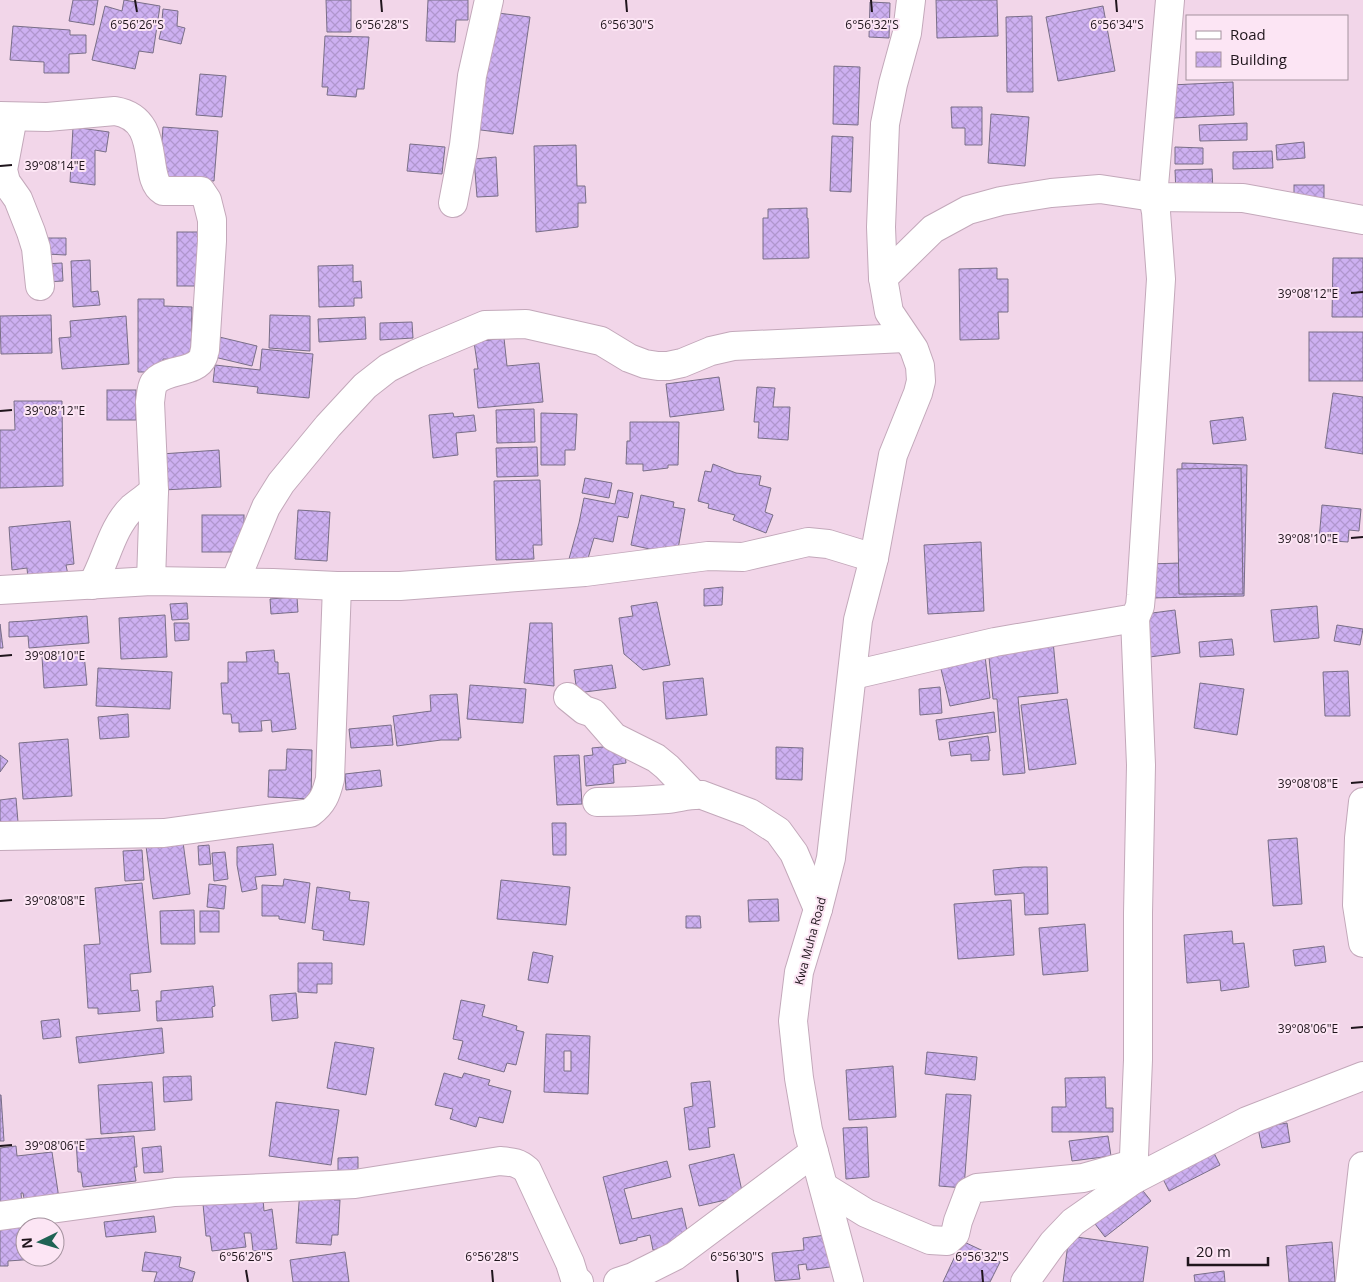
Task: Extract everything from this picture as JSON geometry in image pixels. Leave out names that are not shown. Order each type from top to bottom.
[{"type":"street","points":[[453,203],[464,145],[472,76],[489,0]]},
{"type":"street","name":"Kwa Muha Road","points":[[849,1282],[808,1130],[799,1078],[793,1021],[799,972],[831,858],[858,620],[874,558],[893,455],[922,381],[920,366],[914,349],[889,312],[883,278],[881,227],[885,124],[893,84],[907,33],[911,0]]},
{"type":"street","points":[[1133,1172],[1138,1060],[1141,765],[1135,618],[1140,606],[1141,595],[1161,279],[1156,212],[1153,197],[1170,0]]},
{"type":"street","points":[[40,286],[36,248],[32,232],[18,199],[6,182],[4,170],[6,117],[47,117],[115,111],[134,118],[144,132],[150,149],[154,179],[158,188],[163,191],[201,191],[207,200],[212,220],[203,359],[193,366],[164,375],[154,383],[151,391],[154,491],[151,582]]},
{"type":"street","points":[[883,278],[933,229],[968,210],[1001,201],[1051,193],[1100,189],[1153,197],[1243,198],[1363,220]]},
{"type":"street","points":[[235,582],[266,507],[281,483],[328,426],[365,386],[388,368],[485,325],[526,324],[566,332],[601,341],[630,358],[645,364],[658,366],[668,366],[711,351],[733,346],[905,338]]},
{"type":"street","points":[[92,585],[121,522],[132,509],[154,491]]},
{"type":"street","points":[[0,590],[151,582],[400,586],[586,572],[708,556],[744,556],[808,542],[828,544],[874,558]]},
{"type":"street","points":[[0,836],[164,832],[310,813],[319,806],[326,794],[330,779],[337,586]]},
{"type":"street","points":[[854,666],[1135,618]]},
{"type":"street","points":[[568,697],[584,710],[593,714],[614,737],[656,758],[694,795]]},
{"type":"street","points":[[597,802],[637,801],[702,795],[750,813],[778,831],[794,853],[818,909]]},
{"type":"street","points":[[1363,802],[1359,838],[1357,905],[1363,943]]},
{"type":"street","points":[[1026,1282],[1053,1243],[1073,1222],[1133,1172],[1247,1121],[1363,1076]]},
{"type":"street","points":[[618,1282],[634,1277],[674,1256],[814,1152]]},
{"type":"street","points":[[0,1216],[175,1192],[355,1184],[500,1161],[511,1162],[520,1164],[527,1170],[570,1263],[575,1279],[579,1282]]},
{"type":"street","points":[[1350,1282],[1363,1166]]},
{"type":"street","points":[[824,1187],[866,1213],[930,1240],[947,1241],[955,1234],[969,1192],[978,1188],[1133,1172]]},
{"type":"building","points":[[73,0],[98,0],[94,25],[69,21]]},
{"type":"building","points":[[124,0],[160,6],[153,53],[139,51],[135,69],[92,60],[105,6],[122,11]]},
{"type":"building","points":[[326,0],[351,0],[351,32],[327,32]]},
{"type":"building","points":[[428,0],[468,0],[468,20],[456,20],[455,42],[426,41]]},
{"type":"building","points":[[936,0],[997,0],[998,36],[937,38]]},
{"type":"building","points":[[870,2],[890,3],[889,38],[869,37]]},
{"type":"building","points":[[1103,6],[1115,71],[1058,81],[1046,17]]},
{"type":"building","points":[[163,9],[178,11],[177,26],[185,28],[181,44],[159,39]]},
{"type":"building","points":[[490,12],[530,17],[513,134],[473,129]]},
{"type":"building","points":[[1032,16],[1033,92],[1007,92],[1006,17]]},
{"type":"building","points":[[13,26],[70,30],[70,35],[86,35],[86,53],[69,54],[69,73],[44,73],[44,62],[10,60]]},
{"type":"building","points":[[325,36],[369,37],[364,89],[357,89],[356,97],[327,95],[328,87],[322,87]]},
{"type":"building","points":[[834,66],[860,67],[858,125],[833,124]]},
{"type":"building","points":[[200,74],[226,76],[222,117],[196,115]]},
{"type":"building","points":[[1233,82],[1234,115],[1173,118],[1171,85]]},
{"type":"building","points":[[951,107],[982,107],[982,145],[965,145],[965,128],[952,128]]},
{"type":"building","points":[[991,114],[1029,117],[1025,166],[988,163]]},
{"type":"building","points":[[1247,123],[1247,140],[1200,141],[1199,125]]},
{"type":"building","points":[[73,127],[109,132],[106,152],[95,150],[95,185],[70,182]]},
{"type":"building","points":[[163,127],[218,131],[214,181],[159,177]]},
{"type":"building","points":[[832,136],[853,137],[851,192],[830,191]]},
{"type":"building","points":[[1304,142],[1305,158],[1277,160],[1276,145]]},
{"type":"building","points":[[410,144],[445,147],[442,174],[407,171]]},
{"type":"building","points":[[576,145],[577,186],[585,186],[586,203],[578,203],[578,227],[536,232],[534,146]]},
{"type":"building","points":[[1175,147],[1203,148],[1203,164],[1175,164]]},
{"type":"building","points":[[1272,151],[1273,168],[1233,169],[1233,152]]},
{"type":"building","points":[[496,157],[498,196],[477,197],[474,159]]},
{"type":"building","points":[[1212,169],[1213,192],[1176,193],[1175,170]]},
{"type":"building","points":[[1294,185],[1324,185],[1324,205],[1294,205]]},
{"type":"building","points":[[807,208],[809,258],[763,259],[763,218],[768,218],[768,209]]},
{"type":"building","points":[[177,232],[204,232],[204,286],[177,286]]},
{"type":"building","points":[[46,238],[66,238],[66,255],[46,254]]},
{"type":"building","points":[[1333,258],[1363,258],[1363,317],[1332,317]]},
{"type":"building","points":[[90,260],[91,292],[98,291],[100,305],[73,307],[71,261]]},
{"type":"building","points":[[62,263],[63,281],[44,282],[43,264]]},
{"type":"building","points":[[353,265],[353,282],[361,281],[362,298],[354,298],[354,306],[319,307],[318,266]]},
{"type":"building","points":[[997,268],[997,279],[1008,279],[1008,312],[998,312],[999,339],[960,340],[959,269]]},
{"type":"building","points":[[138,299],[164,299],[164,306],[192,307],[191,360],[163,359],[163,372],[138,372]]},
{"type":"building","points":[[51,315],[52,353],[1,354],[0,316]]},
{"type":"building","points":[[270,315],[310,316],[310,351],[269,348]]},
{"type":"building","points":[[126,316],[129,364],[62,369],[59,338],[71,337],[70,321]]},
{"type":"building","points":[[365,317],[366,339],[319,342],[318,319]]},
{"type":"building","points":[[412,322],[413,338],[380,340],[380,323]]},
{"type":"building","points":[[1309,332],[1363,332],[1363,381],[1309,381]]},
{"type":"building","points":[[211,335],[257,346],[252,366],[206,355]]},
{"type":"building","points":[[504,338],[507,366],[539,363],[543,402],[478,408],[474,369],[478,369],[474,342]]},
{"type":"building","points":[[262,349],[313,354],[309,398],[257,393],[258,387],[213,382],[215,365],[260,370]]},
{"type":"building","points":[[719,377],[724,410],[670,417],[666,384]]},
{"type":"building","points":[[757,387],[775,388],[773,407],[790,407],[788,440],[758,438],[759,422],[754,422]]},
{"type":"building","points":[[107,390],[136,390],[136,420],[107,420]]},
{"type":"building","points":[[1333,393],[1363,397],[1363,454],[1325,448]]},
{"type":"building","points":[[14,401],[62,401],[63,486],[0,488],[0,430],[15,430]]},
{"type":"building","points":[[534,409],[535,442],[497,443],[496,410]]},
{"type":"building","points":[[453,413],[454,417],[474,415],[476,431],[456,433],[458,455],[433,458],[429,415]]},
{"type":"building","points":[[541,413],[577,414],[575,450],[565,450],[565,465],[541,465]]},
{"type":"building","points":[[1243,417],[1246,440],[1213,444],[1210,421]]},
{"type":"building","points":[[630,422],[679,422],[678,465],[668,465],[668,468],[643,471],[643,464],[626,464],[627,441],[630,441]]},
{"type":"building","points":[[537,447],[538,476],[497,477],[496,448]]},
{"type":"building","points":[[219,450],[221,487],[163,490],[161,454]]},
{"type":"building","points":[[1182,463],[1247,465],[1244,596],[1150,598],[1149,564],[1180,563]]},
{"type":"building","points":[[713,464],[736,473],[761,476],[759,485],[771,488],[765,512],[773,515],[766,533],[733,520],[735,515],[708,508],[709,504],[698,501],[705,471],[711,472]]},
{"type":"building","points":[[1241,468],[1243,594],[1179,594],[1177,469]]},
{"type":"building","points":[[585,478],[612,483],[609,498],[582,493]]},
{"type":"building","points":[[540,480],[542,545],[533,545],[534,559],[496,560],[494,481]]},
{"type":"building","points":[[618,490],[633,493],[628,518],[618,516],[613,542],[594,538],[586,565],[569,559],[584,498],[615,504]]},
{"type":"building","points":[[641,495],[674,502],[673,507],[685,509],[678,549],[665,547],[664,552],[631,545]]},
{"type":"building","points":[[1322,505],[1361,509],[1359,531],[1349,530],[1348,542],[1319,540]]},
{"type":"building","points":[[298,510],[330,512],[327,561],[295,559]]},
{"type":"building","points":[[202,515],[244,515],[244,552],[202,552]]},
{"type":"building","points":[[70,521],[74,564],[66,565],[68,575],[28,579],[27,568],[12,570],[9,527]]},
{"type":"building","points":[[981,542],[984,611],[928,614],[924,545]]},
{"type":"building","points":[[723,587],[722,605],[704,606],[704,589]]},
{"type":"building","points":[[297,597],[298,612],[271,614],[270,599]]},
{"type":"building","points":[[657,602],[670,665],[643,670],[624,654],[619,618],[633,616],[631,606]]},
{"type":"building","points":[[187,603],[188,619],[172,620],[170,604]]},
{"type":"building","points":[[1317,606],[1319,638],[1274,642],[1271,610]]},
{"type":"building","points":[[1175,610],[1180,653],[1142,658],[1137,615]]},
{"type":"building","points":[[165,615],[167,657],[121,659],[119,618]]},
{"type":"building","points":[[87,616],[89,643],[29,648],[28,636],[9,637],[9,622]]},
{"type":"building","points":[[174,623],[189,623],[189,640],[175,641]]},
{"type":"building","points":[[530,623],[552,623],[554,686],[524,683]]},
{"type":"building","points":[[0,624],[3,648],[0,648]]},
{"type":"building","points":[[1337,625],[1363,629],[1360,645],[1334,641]]},
{"type":"building","points":[[1232,639],[1234,655],[1200,657],[1199,642]]},
{"type":"building","points":[[1053,641],[1058,693],[1018,697],[1025,773],[1003,775],[997,699],[993,699],[988,647]]},
{"type":"building","points":[[274,650],[275,662],[278,662],[278,674],[289,673],[296,729],[272,732],[271,720],[261,721],[262,731],[239,732],[239,723],[232,723],[231,714],[223,714],[221,683],[228,683],[228,662],[247,662],[246,652]]},
{"type":"building","points":[[84,654],[87,685],[44,688],[42,657]]},
{"type":"building","points":[[985,656],[990,698],[950,706],[940,665]]},
{"type":"building","points":[[612,665],[616,688],[577,693],[574,670]]},
{"type":"building","points":[[98,668],[172,672],[170,709],[96,706]]},
{"type":"building","points":[[1348,671],[1350,716],[1325,716],[1323,672]]},
{"type":"building","points":[[703,678],[707,715],[666,719],[663,682]]},
{"type":"building","points":[[1200,683],[1244,689],[1237,735],[1194,728]]},
{"type":"building","points":[[470,685],[526,689],[523,723],[467,719]]},
{"type":"building","points":[[940,687],[942,713],[920,715],[919,689]]},
{"type":"building","points":[[457,694],[461,738],[458,738],[459,740],[441,740],[397,746],[393,716],[431,711],[430,695]]},
{"type":"building","points":[[1067,699],[1076,764],[1029,770],[1021,705]]},
{"type":"building","points":[[994,712],[996,732],[939,740],[936,720]]},
{"type":"building","points":[[128,714],[129,737],[100,739],[98,717]]},
{"type":"building","points":[[391,725],[393,745],[351,748],[349,729]]},
{"type":"building","points":[[988,736],[989,760],[971,761],[971,754],[951,756],[949,742]]},
{"type":"building","points":[[68,739],[72,796],[23,799],[19,743]]},
{"type":"building","points":[[624,745],[626,763],[613,765],[614,783],[586,786],[584,756],[593,755],[592,748]]},
{"type":"building","points":[[776,747],[803,748],[802,780],[776,779]]},
{"type":"building","points":[[287,749],[312,750],[311,799],[268,797],[269,770],[286,770]]},
{"type":"building","points":[[0,755],[8,761],[0,772]]},
{"type":"building","points":[[579,755],[582,804],[557,805],[554,756]]},
{"type":"building","points":[[380,770],[382,786],[346,790],[345,774]]},
{"type":"building","points":[[16,798],[18,822],[0,824],[0,800]]},
{"type":"building","points":[[552,823],[566,823],[566,855],[553,855]]},
{"type":"building","points":[[1297,838],[1302,904],[1273,906],[1268,840]]},
{"type":"building","points":[[183,842],[190,894],[153,899],[146,846]]},
{"type":"building","points":[[273,844],[276,875],[255,877],[257,889],[242,892],[237,865],[237,847]]},
{"type":"building","points":[[209,845],[211,864],[199,865],[198,846]]},
{"type":"building","points":[[142,850],[144,880],[125,881],[123,851]]},
{"type":"building","points":[[225,852],[228,879],[214,881],[212,853]]},
{"type":"building","points":[[1047,867],[1048,914],[1025,915],[1024,893],[995,895],[993,870]]},
{"type":"building","points":[[284,879],[310,883],[305,923],[279,919],[279,916],[262,916],[262,885],[283,886]]},
{"type":"building","points":[[501,880],[570,887],[566,925],[497,919]]},
{"type":"building","points":[[142,883],[151,972],[130,974],[131,991],[138,990],[140,1011],[98,1014],[98,1008],[88,1008],[84,945],[100,944],[95,888]]},
{"type":"building","points":[[209,884],[226,886],[224,909],[207,907]]},
{"type":"building","points":[[317,887],[350,892],[349,900],[369,902],[364,945],[323,940],[324,931],[312,929]]},
{"type":"building","points":[[778,899],[779,921],[749,922],[748,900]]},
{"type":"building","points":[[1011,900],[1014,955],[958,959],[954,904]]},
{"type":"building","points":[[194,910],[195,944],[161,944],[160,911]]},
{"type":"building","points":[[200,911],[219,911],[219,932],[200,932]]},
{"type":"building","points":[[686,916],[700,916],[701,928],[686,928]]},
{"type":"building","points":[[1085,924],[1088,971],[1043,975],[1039,928]]},
{"type":"building","points":[[1232,931],[1233,944],[1244,943],[1249,987],[1221,991],[1220,980],[1187,983],[1184,935]]},
{"type":"building","points":[[1324,946],[1326,962],[1295,966],[1293,950]]},
{"type":"building","points":[[533,952],[553,956],[548,983],[528,980]]},
{"type":"building","points":[[298,963],[332,963],[332,984],[317,984],[317,993],[298,992]]},
{"type":"building","points":[[213,986],[215,1006],[212,1007],[213,1017],[157,1021],[156,1001],[161,1001],[161,991]]},
{"type":"building","points":[[296,993],[298,1018],[272,1021],[270,995]]},
{"type":"building","points":[[461,1000],[485,1005],[482,1016],[517,1026],[516,1030],[524,1032],[516,1065],[507,1063],[504,1072],[458,1059],[463,1041],[453,1039]]},
{"type":"building","points":[[59,1019],[61,1037],[43,1039],[41,1021]]},
{"type":"building","points":[[162,1028],[164,1053],[79,1063],[76,1037]]},
{"type":"building","points":[[546,1034],[590,1036],[588,1094],[544,1092]],"holes":[[[564,1051],[571,1051],[571,1071],[564,1071]]]},
{"type":"building","points":[[335,1042],[374,1048],[366,1095],[327,1088]]},
{"type":"building","points":[[927,1052],[977,1057],[975,1080],[925,1074]]},
{"type":"building","points":[[893,1066],[896,1117],[849,1120],[846,1070]]},
{"type":"building","points":[[444,1073],[462,1078],[464,1073],[490,1080],[488,1085],[511,1091],[503,1123],[479,1117],[476,1127],[450,1119],[453,1109],[435,1105]]},
{"type":"building","points":[[191,1076],[192,1100],[164,1102],[163,1077]]},
{"type":"building","points":[[1105,1077],[1106,1108],[1113,1108],[1113,1132],[1052,1132],[1052,1107],[1066,1107],[1065,1078]]},
{"type":"building","points":[[710,1081],[715,1127],[708,1128],[710,1147],[689,1150],[684,1108],[693,1106],[691,1083]]},
{"type":"building","points":[[152,1082],[155,1130],[101,1134],[98,1085]]},
{"type":"building","points":[[946,1094],[971,1095],[964,1188],[939,1186]]},
{"type":"building","points":[[1,1095],[4,1141],[0,1141]]},
{"type":"building","points":[[276,1102],[339,1110],[331,1165],[269,1156]]},
{"type":"building","points":[[1287,1123],[1290,1142],[1262,1148],[1258,1128]]},
{"type":"building","points":[[867,1127],[869,1177],[846,1179],[843,1128]]},
{"type":"building","points":[[134,1136],[137,1167],[134,1167],[136,1181],[83,1187],[81,1172],[78,1172],[76,1140]]},
{"type":"building","points":[[1108,1136],[1111,1156],[1072,1161],[1069,1141]]},
{"type":"building","points":[[1209,1143],[1220,1165],[1169,1191],[1158,1169]]},
{"type":"building","points":[[16,1146],[17,1156],[52,1152],[60,1205],[26,1211],[23,1193],[21,1193],[22,1205],[0,1208],[0,1148]]},
{"type":"building","points":[[161,1146],[163,1172],[144,1173],[142,1148]]},
{"type":"building","points":[[734,1154],[743,1196],[699,1206],[689,1165]]},
{"type":"building","points":[[358,1157],[358,1174],[338,1174],[338,1158]]},
{"type":"building","points":[[667,1161],[671,1177],[624,1189],[632,1219],[682,1208],[689,1240],[653,1250],[650,1235],[620,1244],[603,1177]]},
{"type":"building","points":[[1136,1182],[1151,1201],[1105,1237],[1089,1216]]},
{"type":"building","points":[[300,1190],[334,1192],[334,1200],[340,1200],[338,1235],[332,1235],[331,1245],[296,1243]]},
{"type":"building","points":[[263,1199],[264,1211],[272,1209],[277,1249],[253,1251],[251,1233],[244,1233],[246,1247],[212,1251],[210,1236],[206,1236],[203,1204]]},
{"type":"building","points":[[154,1216],[156,1232],[106,1237],[104,1222]]},
{"type":"building","points":[[0,1219],[15,1220],[15,1260],[8,1261],[8,1266],[0,1266]]},
{"type":"building","points":[[826,1235],[830,1267],[807,1270],[806,1264],[798,1265],[800,1279],[775,1281],[772,1253],[804,1250],[803,1238]]},
{"type":"building","points":[[1069,1236],[1148,1247],[1143,1282],[1063,1282]]},
{"type":"building","points":[[962,1241],[994,1256],[992,1258],[1000,1262],[990,1282],[943,1282]]},
{"type":"building","points":[[1332,1242],[1335,1282],[1289,1282],[1286,1246]]},
{"type":"building","points":[[145,1252],[181,1257],[179,1267],[195,1272],[192,1282],[154,1282],[157,1272],[142,1271]]},
{"type":"building","points":[[345,1252],[349,1282],[293,1282],[290,1260]]},
{"type":"building","points":[[1224,1271],[1225,1282],[1195,1282],[1194,1275]]}]
